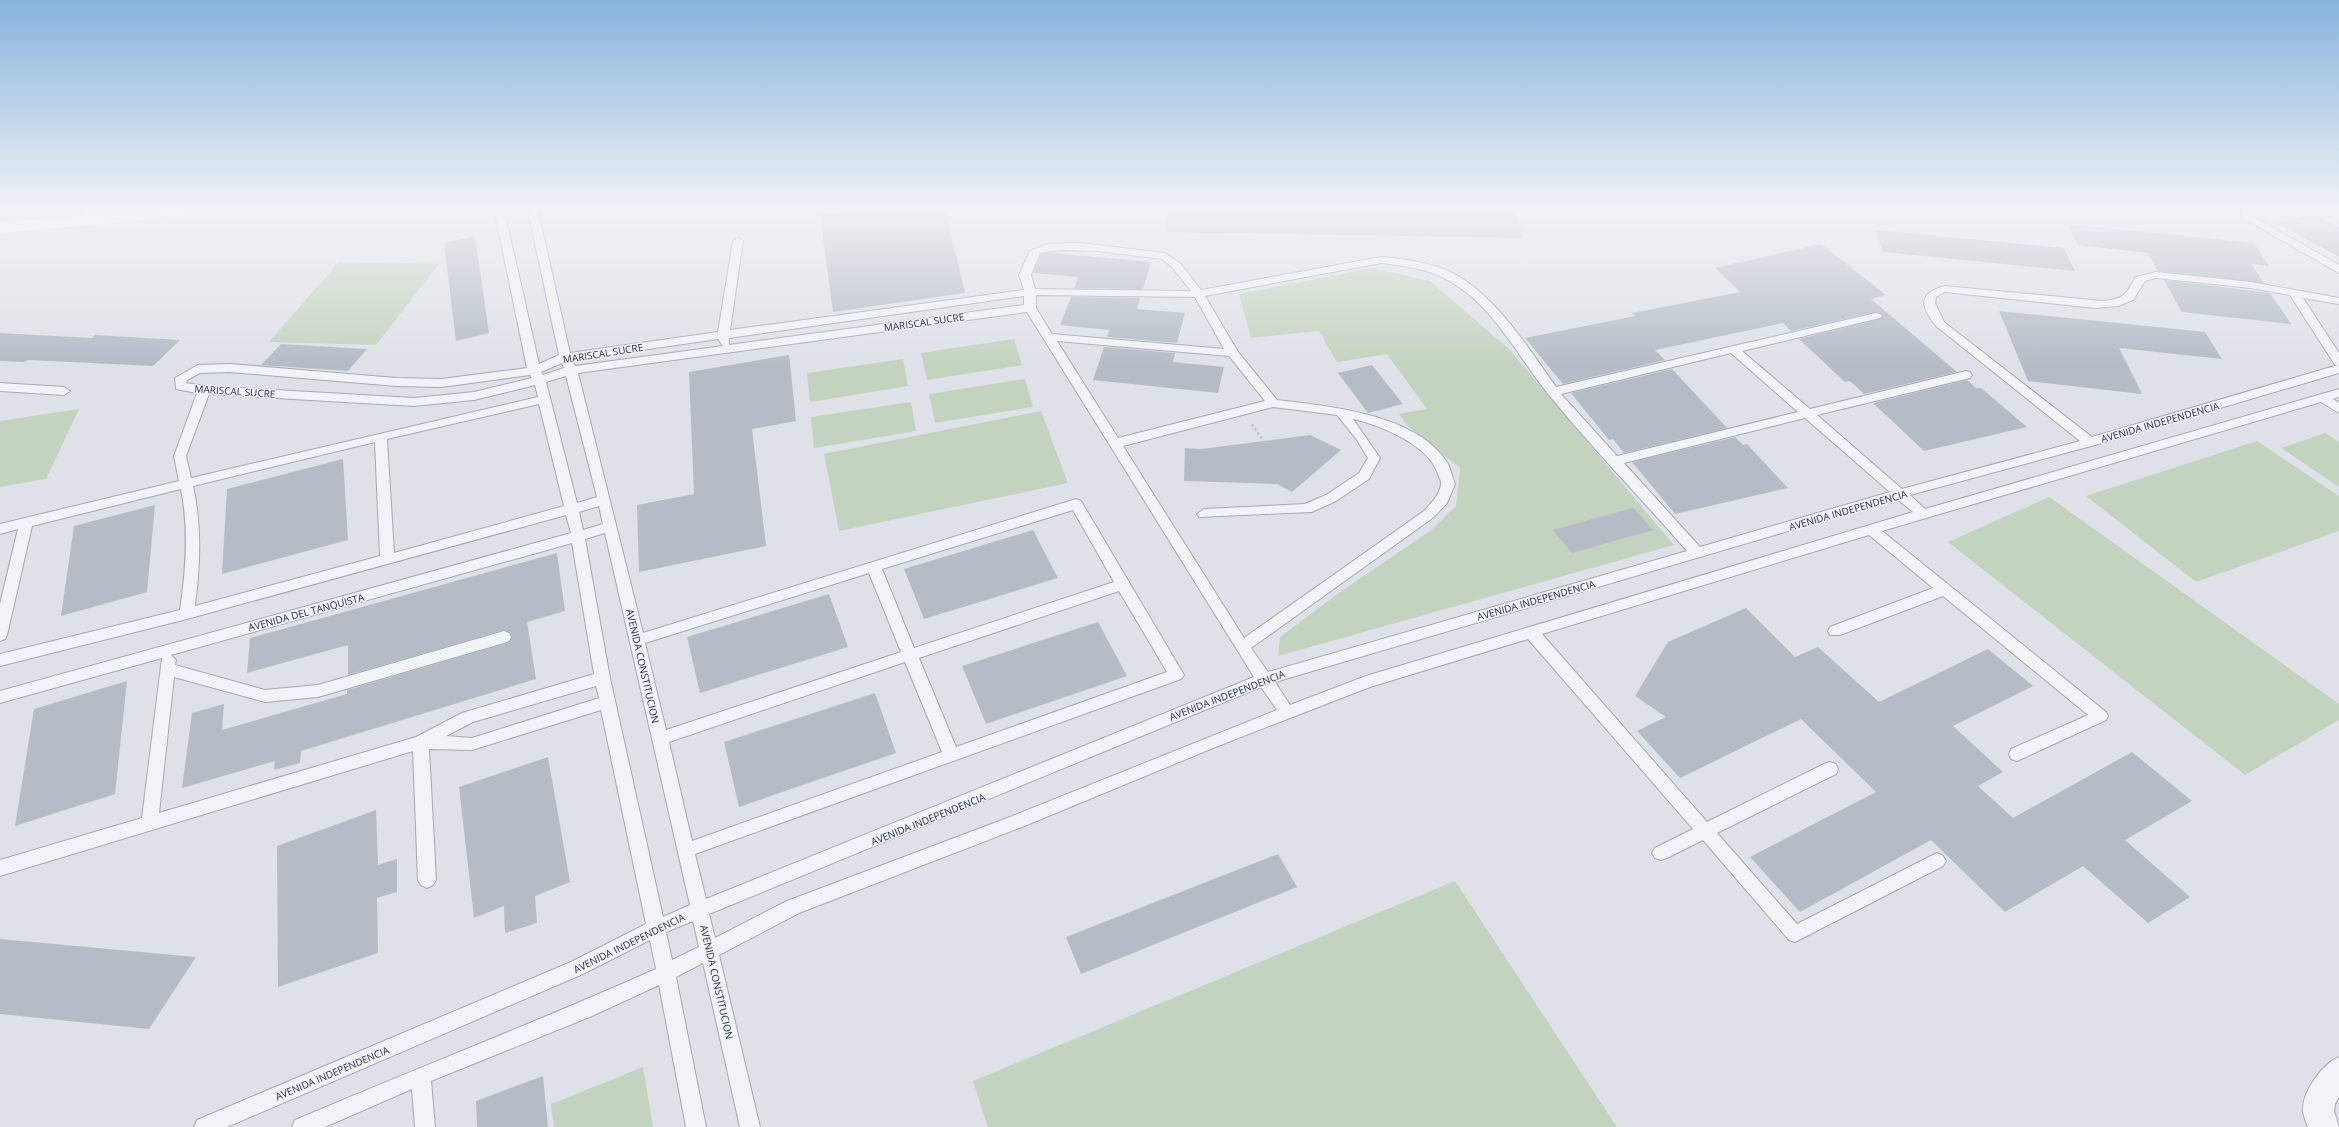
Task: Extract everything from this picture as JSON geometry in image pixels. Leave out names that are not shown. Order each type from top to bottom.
[{"type":"street","points":[[2325,1127],[2319,1119],[2318,1101],[2339,1072]]},
{"type":"lane","points":[[510,260],[537,376],[578,536],[602,678],[666,973],[696,1127]]},
{"type":"lane","name":"AVENIDA CONSTITUCION","points":[[544,260],[568,364],[611,527],[701,909],[708,950],[724,1010],[750,1127]]},
{"type":"lane","points":[[726,350],[723,336],[735,260]]},
{"type":"lane","points":[[1031,260],[1025,275],[1030,292],[1030,308],[1050,337],[1242,647],[1287,712]]},
{"type":"lane","points":[[1170,260],[1176,264],[1197,294],[1233,353],[1273,403]]},
{"type":"lane","name":"MARISCAL SUCRE","points":[[537,376],[442,383],[396,382],[230,368],[198,369],[181,378],[180,386],[204,390],[414,402],[463,398],[537,376],[568,364],[723,336],[1030,292],[1197,294],[1381,260],[1407,263],[1438,271],[1464,285],[1511,332],[1553,392],[1613,462],[1698,554]]},
{"type":"lane","points":[[2321,260],[2339,270]]},
{"type":"lane","points":[[2090,442],[1940,324],[1930,312],[1928,302],[1931,294],[1945,289],[2095,305],[2114,304],[2123,302],[2136,291],[2140,279],[2156,275],[2251,285],[2339,301]]},
{"type":"lane","points":[[2294,293],[2339,362]]},
{"type":"lane","name":"MARISCAL SUCRE","points":[[568,364],[726,350],[1030,308]]},
{"type":"lane","points":[[1553,392],[1876,316]]},
{"type":"lane","points":[[1050,337],[1233,353]]},
{"type":"lane","points":[[2331,349],[2339,338]]},
{"type":"lane","points":[[1733,349],[1922,514]]},
{"type":"lane","name":"AVENIDA INDEPENDENCIA","points":[[204,1127],[577,968],[656,928],[1009,786],[1265,679],[1698,554],[1899,494],[2090,442],[2339,369]]},
{"type":"lane","points":[[1613,462],[1966,375]]},
{"type":"lane","points":[[0,387],[64,391]]},
{"type":"lane","points":[[187,614],[192,576],[192,512],[180,456],[204,390]]},
{"type":"lane","points":[[302,1127],[420,1076],[585,1010],[666,973],[793,907],[1016,822],[1287,712],[1366,682],[1922,514],[2339,393]]},
{"type":"lane","points":[[2323,398],[2339,409]]},
{"type":"lane","points":[[0,529],[381,436],[544,399]]},
{"type":"lane","points":[[1116,443],[1273,403],[1341,412],[1372,420],[1403,433],[1429,450],[1442,465],[1448,484],[1442,500],[1429,514],[1242,647]]},
{"type":"lane","points":[[1204,514],[1307,509],[1331,498],[1364,476],[1374,458],[1362,438],[1341,412]]},
{"type":"lane","points":[[381,436],[387,559]]},
{"type":"lane","points":[[0,660],[187,614],[604,500]]},
{"type":"lane","points":[[637,640],[1076,504],[1176,675],[686,850]]},
{"type":"lane","points":[[0,635],[26,523]]},
{"type":"lane","name":"AVENIDA DEL TANQUISTA","points":[[0,697],[611,527]]},
{"type":"lane","points":[[1871,530],[2100,716],[2017,754]]},
{"type":"lane","points":[[874,567],[951,755]]},
{"type":"lane","points":[[660,738],[1123,584]]},
{"type":"lane","points":[[1834,631],[1944,590]]},
{"type":"lane","points":[[1532,633],[1795,934],[1937,861]]},
{"type":"lane","points":[[167,669],[264,696],[318,691],[504,637]]},
{"type":"lane","points":[[150,822],[169,650]]},
{"type":"lane","points":[[0,868],[421,742],[468,717],[602,678]]},
{"type":"lane","points":[[421,742],[472,744],[607,702]]},
{"type":"lane","points":[[421,742],[427,880]]},
{"type":"lane","points":[[1661,853],[1830,769]]},
{"type":"lane","points":[[420,1076],[425,1127]]},
{"type":"green space","points":[[339,262],[439,264],[376,345],[269,342]]},
{"type":"green space","points":[[1372,268],[1430,281],[1510,350],[1674,545],[1278,656],[1280,637],[1340,592],[1430,531],[1456,506],[1460,468],[1408,426],[1399,414],[1427,409],[1387,354],[1337,362],[1319,331],[1251,338],[1239,294]]},
{"type":"green space","points":[[1014,339],[1022,365],[927,380],[921,353]]},
{"type":"green space","points":[[903,359],[908,386],[810,402],[807,373]]},
{"type":"green space","points":[[1025,379],[1033,407],[935,423],[929,394]]},
{"type":"green space","points":[[911,402],[916,431],[814,448],[811,417]]},
{"type":"green space","points":[[79,409],[46,479],[0,487],[0,421]]},
{"type":"green space","points":[[1041,411],[1068,483],[839,531],[824,454]]},
{"type":"green space","points":[[2325,433],[2339,442],[2339,487],[2281,448]]},
{"type":"green space","points":[[2257,441],[2339,496],[2339,531],[2196,582],[2086,496]]},
{"type":"green space","points":[[2049,497],[2339,704],[2339,720],[2245,775],[1948,542]]},
{"type":"green space","points":[[1455,881],[1617,1127],[988,1127],[973,1081]]},
{"type":"green space","points":[[643,1067],[653,1127],[554,1127],[551,1104]]},
{"type":"building","points":[[446,260],[478,260],[489,333],[456,341]]},
{"type":"building","points":[[826,260],[957,260],[965,293],[833,312]]},
{"type":"building","points":[[1039,260],[1125,260],[1151,262],[1143,289],[1074,288],[1078,277],[1033,273]]},
{"type":"building","points":[[1752,260],[1841,260],[1886,295],[1871,299],[1957,372],[1864,394],[1850,381],[1845,382],[1799,339],[1880,319],[1883,315],[1876,312],[1791,331],[1783,323],[1655,350],[1665,360],[1563,384],[1525,338],[1635,316],[1632,313],[1740,292],[1715,268]]},
{"type":"building","points":[[1960,260],[2070,260],[2075,271]]},
{"type":"building","points":[[2152,260],[2265,260],[2269,266],[2251,264],[2264,283],[2158,271]]},
{"type":"building","points":[[2164,280],[2270,293],[2291,324],[2182,312]]},
{"type":"building","points":[[1071,297],[1140,298],[1137,309],[1185,313],[1177,343],[1107,337],[1109,330],[1060,325]]},
{"type":"building","points":[[1999,311],[2205,332],[2222,359],[2119,348],[2142,394],[2028,381]]},
{"type":"building","points":[[0,333],[92,338],[95,335],[180,340],[153,366],[28,360],[24,362],[0,361]]},
{"type":"building","points":[[281,344],[367,349],[348,371],[261,365]]},
{"type":"building","points":[[1104,347],[1175,353],[1173,362],[1224,367],[1218,393],[1093,380]]},
{"type":"building","points":[[789,355],[796,421],[752,429],[766,546],[639,572],[637,505],[694,494],[689,372]]},
{"type":"building","points":[[1372,365],[1403,404],[1368,413],[1338,373]]},
{"type":"building","points":[[1672,369],[1727,428],[1624,453],[1613,439],[1609,440],[1571,393]]},
{"type":"building","points":[[1967,380],[1976,388],[1981,388],[2027,427],[1924,451],[1873,403]]},
{"type":"building","points":[[1310,435],[1341,450],[1292,492],[1277,484],[1184,481],[1185,448],[1201,449]]},
{"type":"building","points":[[1735,437],[1743,445],[1747,444],[1788,488],[1675,514],[1632,462]]},
{"type":"building","points":[[343,459],[348,540],[222,574],[227,489]]},
{"type":"building","points":[[155,505],[147,592],[61,616],[74,526]]},
{"type":"building","points":[[1633,508],[1653,530],[1572,553],[1553,530]]},
{"type":"building","points":[[1033,530],[1058,578],[924,619],[904,569]]},
{"type":"building","points":[[557,553],[565,611],[527,622],[536,679],[301,751],[300,763],[274,770],[275,761],[182,788],[192,713],[224,704],[222,730],[347,694],[347,690],[504,644],[510,642],[512,636],[510,632],[504,630],[348,675],[348,645],[247,673],[250,638]]},
{"type":"building","points":[[829,594],[848,647],[700,693],[687,637]]},
{"type":"building","points":[[1746,608],[1795,657],[1818,647],[1879,702],[1988,649],[2033,686],[1953,726],[2003,772],[1978,786],[2013,818],[2132,752],[2192,801],[2125,840],[2190,897],[2148,923],[2083,866],[2005,912],[1931,840],[1800,912],[1750,857],[1876,792],[1801,719],[1680,778],[1637,731],[1666,717],[1635,696],[1668,642]]},
{"type":"building","points":[[1098,622],[1127,676],[986,724],[962,666]]},
{"type":"building","points":[[127,681],[115,794],[15,826],[34,709]]},
{"type":"building","points":[[875,693],[896,753],[739,807],[724,742]]},
{"type":"building","points":[[548,757],[570,882],[535,896],[537,923],[505,933],[504,906],[474,918],[459,787]]},
{"type":"building","points":[[376,810],[378,865],[397,859],[397,892],[377,898],[378,953],[278,987],[277,846]]},
{"type":"building","points":[[1278,854],[1297,887],[1081,974],[1066,937]]},
{"type":"building","points":[[0,939],[196,957],[149,1029],[0,1014]]},
{"type":"building","points":[[543,1076],[548,1127],[477,1127],[476,1101]]}]
